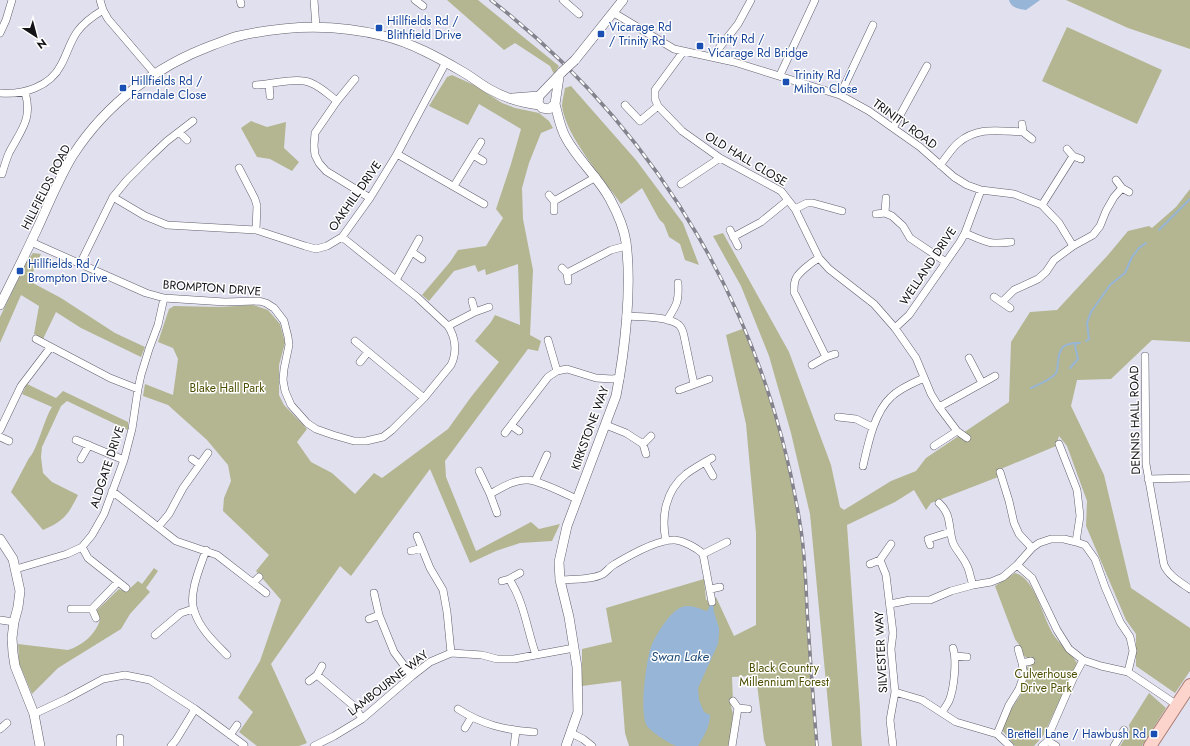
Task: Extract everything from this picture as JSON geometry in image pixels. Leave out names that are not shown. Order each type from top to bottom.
[{"type":"main road","points":[[1150,746],[1190,685]]},
{"type":"street","points":[[1,28],[8,15],[12,0]]},
{"type":"street","points":[[100,0],[108,19],[155,74]]},
{"type":"street","points":[[314,0],[316,27]]},
{"type":"street","points":[[415,0],[423,6]]},
{"type":"street","points":[[563,0],[579,14]]},
{"type":"street","points":[[560,74],[555,101],[551,108],[542,107],[537,101],[541,94],[560,74],[575,60],[623,0]]},
{"type":"street","points":[[712,57],[738,24],[750,0]]},
{"type":"street","points":[[780,75],[815,0]]},
{"type":"street","points":[[0,93],[10,94],[25,92],[42,85],[56,73],[62,64],[73,38],[85,22],[103,10]]},
{"type":"street","name":"TRINITY ROAD","points":[[614,13],[674,49],[712,57],[780,75],[840,94],[869,110],[920,147],[954,177],[967,186],[981,190],[1014,194],[1042,205],[1059,223],[1073,246]]},
{"type":"street","points":[[840,94],[873,25]]},
{"type":"street","name":"HILLFIELDS ROAD","points":[[0,306],[55,189],[73,155],[89,133],[122,98],[155,74],[192,53],[238,36],[281,28],[316,27],[356,31],[385,36],[417,48],[446,62],[472,77],[490,90],[508,98],[542,107]]},
{"type":"street","points":[[625,105],[640,121],[658,106],[655,99],[656,90],[683,52]]},
{"type":"street","name":"OAKHILL DRIVE","points":[[113,197],[145,216],[166,225],[256,230],[304,246],[316,248],[327,246],[342,237],[370,198],[397,154],[446,62]]},
{"type":"street","points":[[893,128],[926,66]]},
{"type":"street","points":[[355,79],[336,101],[315,133],[315,155],[319,163],[326,171],[370,198]]},
{"type":"street","points":[[256,85],[298,80],[310,82],[322,89],[336,101]]},
{"type":"street","points":[[268,84],[270,96]]},
{"type":"street","points":[[2,174],[2,164],[24,127],[27,119],[28,106],[25,92]]},
{"type":"street","points":[[541,94],[550,92],[555,101]]},
{"type":"street","name":"HILLFIELDS ROAD","points":[[508,98],[541,94]]},
{"type":"street","name":"KIRKSTONE WAY","points":[[555,101],[562,129],[571,146],[596,177],[615,210],[626,241],[628,274],[626,316],[620,378],[616,396],[567,526],[559,562],[560,580],[577,667],[578,712],[566,746]]},
{"type":"street","name":"OLD HALL CLOSE","points":[[658,106],[682,131],[720,158],[781,191],[795,209],[819,258],[829,269],[874,304],[895,328],[916,358],[931,394],[957,431],[967,438]]},
{"type":"street","name":"KIRKSTONE WAY","points":[[542,107],[562,129]]},
{"type":"street","points":[[80,264],[113,197],[127,180],[167,140],[193,121]]},
{"type":"street","points":[[940,165],[958,143],[970,134],[985,130],[1023,128],[1032,138]]},
{"type":"street","points":[[179,132],[187,140]]},
{"type":"street","points":[[454,186],[480,142]]},
{"type":"street","points":[[1068,149],[1073,156],[1081,159]]},
{"type":"street","points":[[397,154],[484,204]]},
{"type":"street","points":[[473,155],[484,161]]},
{"type":"street","points":[[1042,205],[1073,156]]},
{"type":"street","points":[[681,184],[720,158]]},
{"type":"street","points":[[239,168],[256,199],[256,230]]},
{"type":"street","points":[[554,211],[551,198],[596,177]]},
{"type":"street","points":[[1116,180],[1122,188],[1129,192]]},
{"type":"street","points":[[1002,302],[1014,290],[1038,279],[1046,272],[1054,260],[1073,246],[1093,235],[1100,226],[1114,197],[1122,188]]},
{"type":"street","name":"WELLAND DRIVE","points":[[895,328],[909,315],[965,233],[981,190]]},
{"type":"street","points":[[885,213],[886,198]]},
{"type":"street","points":[[738,246],[732,234],[761,222],[788,200]]},
{"type":"street","points":[[795,209],[807,202],[842,211]]},
{"type":"street","points":[[876,214],[885,213],[897,219],[910,238],[946,262]]},
{"type":"street","points":[[965,233],[994,244],[1011,242]]},
{"type":"street","name":"BROMPTON DRIVE","points":[[31,242],[146,293],[164,298],[225,302],[259,301],[266,303],[274,308],[284,321],[288,337],[289,345],[283,380],[288,401],[298,414],[316,429],[354,441],[366,441],[383,437],[424,398],[451,365],[455,348],[452,331],[448,326],[396,280],[342,237]]},
{"type":"street","points":[[396,280],[419,239]]},
{"type":"street","points":[[568,281],[564,270],[611,250],[626,246]]},
{"type":"street","points":[[412,252],[422,259]]},
{"type":"street","points":[[819,258],[811,263],[796,278],[794,292],[826,357]]},
{"type":"street","points":[[667,320],[677,305],[679,295],[678,283]]},
{"type":"street","points":[[994,297],[1010,308]]},
{"type":"street","name":"ALDGATE DRIVE","points":[[16,569],[67,554],[82,547],[92,535],[104,514],[124,460],[132,429],[138,389],[149,349],[158,325],[164,298]]},
{"type":"street","points":[[472,301],[475,312]]},
{"type":"street","points":[[448,326],[488,307]]},
{"type":"street","points":[[626,316],[667,320],[675,322],[682,328],[694,384]]},
{"type":"street","points":[[36,339],[50,348],[110,378],[138,389]]},
{"type":"street","points":[[548,340],[557,371]]},
{"type":"street","points":[[355,341],[424,398]]},
{"type":"street","points":[[0,430],[21,386],[50,348]]},
{"type":"street","points":[[360,362],[368,352]]},
{"type":"street","points":[[812,365],[835,354]]},
{"type":"street","name":"DENNIS HALL ROAD","points":[[1145,356],[1146,464],[1164,564],[1167,571],[1174,578],[1190,589]]},
{"type":"street","points":[[969,358],[982,383]]},
{"type":"street","points":[[505,433],[512,426],[548,377],[557,371],[567,369],[596,378],[620,378]]},
{"type":"street","points":[[939,406],[995,376]]},
{"type":"street","points":[[863,466],[872,427],[884,405],[891,397],[902,389],[924,378]]},
{"type":"street","points":[[679,390],[709,379]]},
{"type":"street","points":[[838,417],[856,419],[872,427]]},
{"type":"street","points":[[606,425],[626,433],[642,444],[646,454]]},
{"type":"street","points":[[512,426],[519,431]]},
{"type":"street","points":[[934,446],[957,431]]},
{"type":"street","points":[[642,444],[651,436]]},
{"type":"street","points":[[0,437],[9,440]]},
{"type":"street","points":[[76,440],[124,460]]},
{"type":"street","points":[[1060,444],[1077,490],[1080,516],[1076,542]]},
{"type":"street","points":[[81,459],[89,445]]},
{"type":"street","points":[[158,527],[169,514],[183,488],[208,453]]},
{"type":"street","points":[[535,481],[546,455]]},
{"type":"street","points":[[192,458],[200,464]]},
{"type":"street","points":[[666,541],[663,521],[666,503],[670,494],[684,475],[712,458]]},
{"type":"street","points":[[705,462],[713,476]]},
{"type":"street","points":[[479,471],[497,513]]},
{"type":"street","points":[[1000,472],[1014,523],[1019,534],[1032,548]]},
{"type":"street","points":[[1148,479],[1190,478]]},
{"type":"street","points":[[490,494],[519,481],[527,480],[535,481],[577,499]]},
{"type":"street","points":[[112,491],[176,541],[217,554],[266,593]]},
{"type":"street","points":[[938,503],[945,508],[950,520],[950,532],[954,544],[967,565],[972,585]]},
{"type":"street","points":[[930,544],[928,539],[950,532]]},
{"type":"street","points":[[417,536],[430,568],[443,590],[452,653]]},
{"type":"street","points":[[0,539],[13,559],[16,569],[20,591],[12,638],[15,666],[34,714],[40,746]]},
{"type":"street","points":[[890,604],[910,600],[930,600],[951,591],[972,585],[991,582],[1003,577],[1039,543],[1051,539],[1064,539],[1076,542],[1085,545],[1095,559],[1120,622],[1130,637],[1133,651],[1128,672]]},
{"type":"street","points":[[560,580],[603,574],[614,564],[637,552],[666,541],[675,540],[699,550],[703,554],[712,602]]},
{"type":"street","points":[[703,554],[727,542]]},
{"type":"street","points":[[870,564],[880,560],[891,544]]},
{"type":"street","points":[[82,547],[88,558],[126,588]]},
{"type":"street","points":[[411,551],[422,548]]},
{"type":"street","points":[[206,550],[197,576],[192,600],[193,610],[201,626],[214,642],[227,654]]},
{"type":"street","name":"SILVESTER WAY","points":[[880,560],[886,575],[894,633],[891,649],[895,692],[890,720],[893,746]]},
{"type":"street","points":[[1017,565],[1032,578],[1057,630],[1069,649],[1083,660],[1128,672],[1177,705]]},
{"type":"street","points":[[520,573],[505,580],[522,606],[528,633],[536,654]]},
{"type":"street","points":[[253,583],[259,577]]},
{"type":"street","points":[[71,610],[92,609],[118,582]]},
{"type":"street","points":[[710,589],[720,586]]},
{"type":"street","points":[[374,593],[379,615],[394,652],[412,676]]},
{"type":"street","points":[[92,609],[96,618]]},
{"type":"street","points":[[156,635],[181,613],[193,610]]},
{"type":"street","points":[[369,619],[379,615]]},
{"type":"street","points":[[0,620],[14,622]]},
{"type":"street","name":"LAMBOURNE WAY","points":[[314,746],[362,719],[430,662],[452,653],[514,659],[574,648]]},
{"type":"street","points":[[942,712],[949,700],[953,685],[955,656],[953,648]]},
{"type":"street","points":[[997,734],[1009,705],[1020,689],[1024,674],[1018,649]]},
{"type":"street","points":[[955,656],[967,657]]},
{"type":"street","points":[[1042,746],[1048,741],[1072,679],[1083,660]]},
{"type":"street","points":[[1022,662],[1031,661]]},
{"type":"street","points":[[309,681],[317,675],[322,666]]},
{"type":"street","points":[[34,714],[103,679],[124,675],[150,680],[195,709],[244,745]]},
{"type":"street","points":[[317,675],[355,707],[362,719]]},
{"type":"street","points":[[895,692],[922,700],[956,722],[997,734],[1010,746]]},
{"type":"street","points":[[732,746],[738,708],[733,701]]},
{"type":"street","points":[[738,708],[748,709]]},
{"type":"street","points":[[170,746],[176,740],[195,709]]},
{"type":"street","points":[[458,709],[471,718],[483,723],[516,731],[534,732]]},
{"type":"street","points":[[465,728],[471,718]]},
{"type":"street","points":[[0,730],[6,723]]},
{"type":"street","points":[[230,735],[237,725]]},
{"type":"street","points":[[1114,746],[1124,730]]},
{"type":"street","points":[[514,746],[516,731]]},
{"type":"street","points":[[571,733],[583,739],[592,746]]},
{"type":"street","points":[[120,738],[120,746]]},
{"type":"street","points":[[1048,741],[1056,746]]},
{"type":"green space","points":[[447,0],[478,0],[559,66],[554,74],[550,66],[515,43],[504,50]]},
{"type":"green space","points":[[1066,0],[1190,0],[1190,49],[1128,28]]},
{"type":"green space","points":[[1067,27],[1162,70],[1137,124],[1042,81]]},
{"type":"green space","name":"Blake Hall Park","points":[[452,75],[474,85],[502,103],[515,108],[539,113],[549,121],[553,128],[541,133],[529,163],[522,188],[523,219],[533,270],[530,335],[541,341],[538,351],[528,349],[445,461],[446,477],[476,551],[531,522],[539,529],[560,524],[552,541],[520,543],[496,551],[470,563],[430,469],[351,576],[340,566],[271,664],[307,743],[299,746],[257,746],[239,732],[253,712],[238,698],[260,661],[281,600],[256,571],[269,555],[223,511],[224,498],[231,481],[228,465],[207,440],[168,405],[143,396],[145,384],[173,395],[178,359],[173,348],[158,342],[169,309],[174,306],[219,307],[253,305],[268,310],[280,324],[285,343],[279,365],[279,395],[284,405],[307,429],[297,442],[311,462],[332,473],[355,494],[374,473],[382,478],[448,429],[499,362],[475,341],[495,315],[520,325],[518,264],[486,275],[485,269],[478,272],[475,265],[454,271],[429,301],[422,295],[450,262],[458,250],[486,246],[503,218],[496,209],[521,129],[479,104],[468,125],[429,106],[447,77]]},
{"type":"green space","points":[[571,86],[636,160],[683,223],[699,265],[685,260],[680,244],[669,237],[664,224],[659,219],[642,188],[621,204],[586,157],[570,131],[562,106],[565,88]]},
{"type":"green space","points":[[251,121],[267,127],[286,122],[284,148],[299,162],[292,171],[270,159],[257,157],[241,128]]},
{"type":"green space","points":[[1190,189],[1190,342],[1152,340],[1111,379],[1077,380],[1071,406],[1104,475],[1131,588],[1190,628],[1190,671],[1175,693],[1136,666],[1136,634],[1126,620],[1086,526],[1087,501],[1067,446],[1059,436],[1056,446],[996,471],[998,477],[931,503],[926,510],[914,490],[895,502],[847,525],[862,746],[832,746],[810,514],[791,433],[769,356],[741,286],[713,236],[723,233],[789,352],[831,465],[840,507],[844,510],[891,481],[916,471],[926,458],[1009,402],[1011,342],[1030,312],[1057,310],[1128,231],[1149,226],[1152,228],[1176,207]]},
{"type":"green space","points":[[33,253],[41,254],[29,281],[61,298],[115,333],[145,347],[141,357],[81,328],[56,312],[43,339],[34,334],[39,306],[21,295],[0,343],[0,317],[27,261]]},
{"type":"green space","name":"Black Country Millennium Forest","points":[[745,328],[769,393],[779,426],[795,495],[808,602],[818,746],[766,746],[756,676],[732,677],[733,701],[731,706],[733,714],[728,746],[629,746],[625,733],[621,681],[582,686],[582,649],[612,642],[606,608],[704,579],[706,600],[712,602],[716,597],[734,636],[756,625],[756,533],[746,424],[726,335]]},
{"type":"green space","points":[[27,384],[56,398],[63,391],[128,422],[128,430],[67,401],[61,406],[42,447],[41,457],[43,473],[52,482],[78,495],[65,517],[56,524],[43,530],[11,492],[35,449],[52,407],[22,394]]},
{"type":"green space","points":[[154,568],[158,571],[146,588],[150,592],[130,614],[121,629],[58,668],[32,694],[19,663],[18,644],[68,650],[79,645],[92,635],[98,625],[100,620],[96,611],[119,589],[126,592],[138,581],[142,584]]},
{"type":"green space","name":"Culverhouse Drive Park","points":[[1015,573],[1022,577],[1034,591],[1055,637],[1077,663],[1043,736],[1034,746],[1015,746],[1002,730],[1006,717],[1023,691],[1026,668],[1033,664],[1023,655],[1020,646],[1015,639],[995,586]]},
{"type":"green space","points":[[1149,693],[1166,708],[1142,746],[1120,746],[1130,730],[1129,725]]},
{"type":"water","points":[[1009,0],[1040,0],[1026,10],[1018,9],[1010,3]]},
{"type":"water","name":"Swan Lake","points":[[710,604],[713,604],[719,628],[718,644],[698,688],[699,700],[704,712],[710,715],[709,723],[698,746],[677,746],[666,741],[652,731],[647,726],[645,720],[643,699],[649,654],[659,631],[677,609],[691,606],[706,611],[708,610]]},
{"type":"waterway","points":[[1159,230],[1190,199]]},
{"type":"waterway","points":[[1086,341],[1089,339],[1087,323],[1091,312],[1110,285],[1125,273],[1132,257],[1139,248],[1146,243]]},
{"type":"waterway","points":[[1070,368],[1078,359],[1075,346],[1077,343]]},
{"type":"waterway","points":[[1031,388],[1048,380],[1056,373],[1059,353],[1063,347],[1070,344],[1080,343]]},
{"type":"railway","points":[[491,0],[552,52],[606,109],[655,170],[697,235],[733,304],[763,376],[785,452],[801,530],[817,746]]},
{"type":"place","name":"Hillfields Rd / Blithfield Drive","points":[[379,28]]},
{"type":"place","name":"Vicarage Rd / Trinity Rd","points":[[601,34]]},
{"type":"place","name":"Trinity Rd / Vicarage Rd Bridge","points":[[700,46]]},
{"type":"place","name":"Trinity Rd / Milton Close","points":[[786,82]]},
{"type":"place","name":"Hillfields Rd / Farndale Close","points":[[123,88]]},
{"type":"place","name":"Hillfields Rd / Brompton Drive","points":[[20,271]]},
{"type":"place","name":"Brettell Lane / Hawbush Rd","points":[[1154,734]]}]
